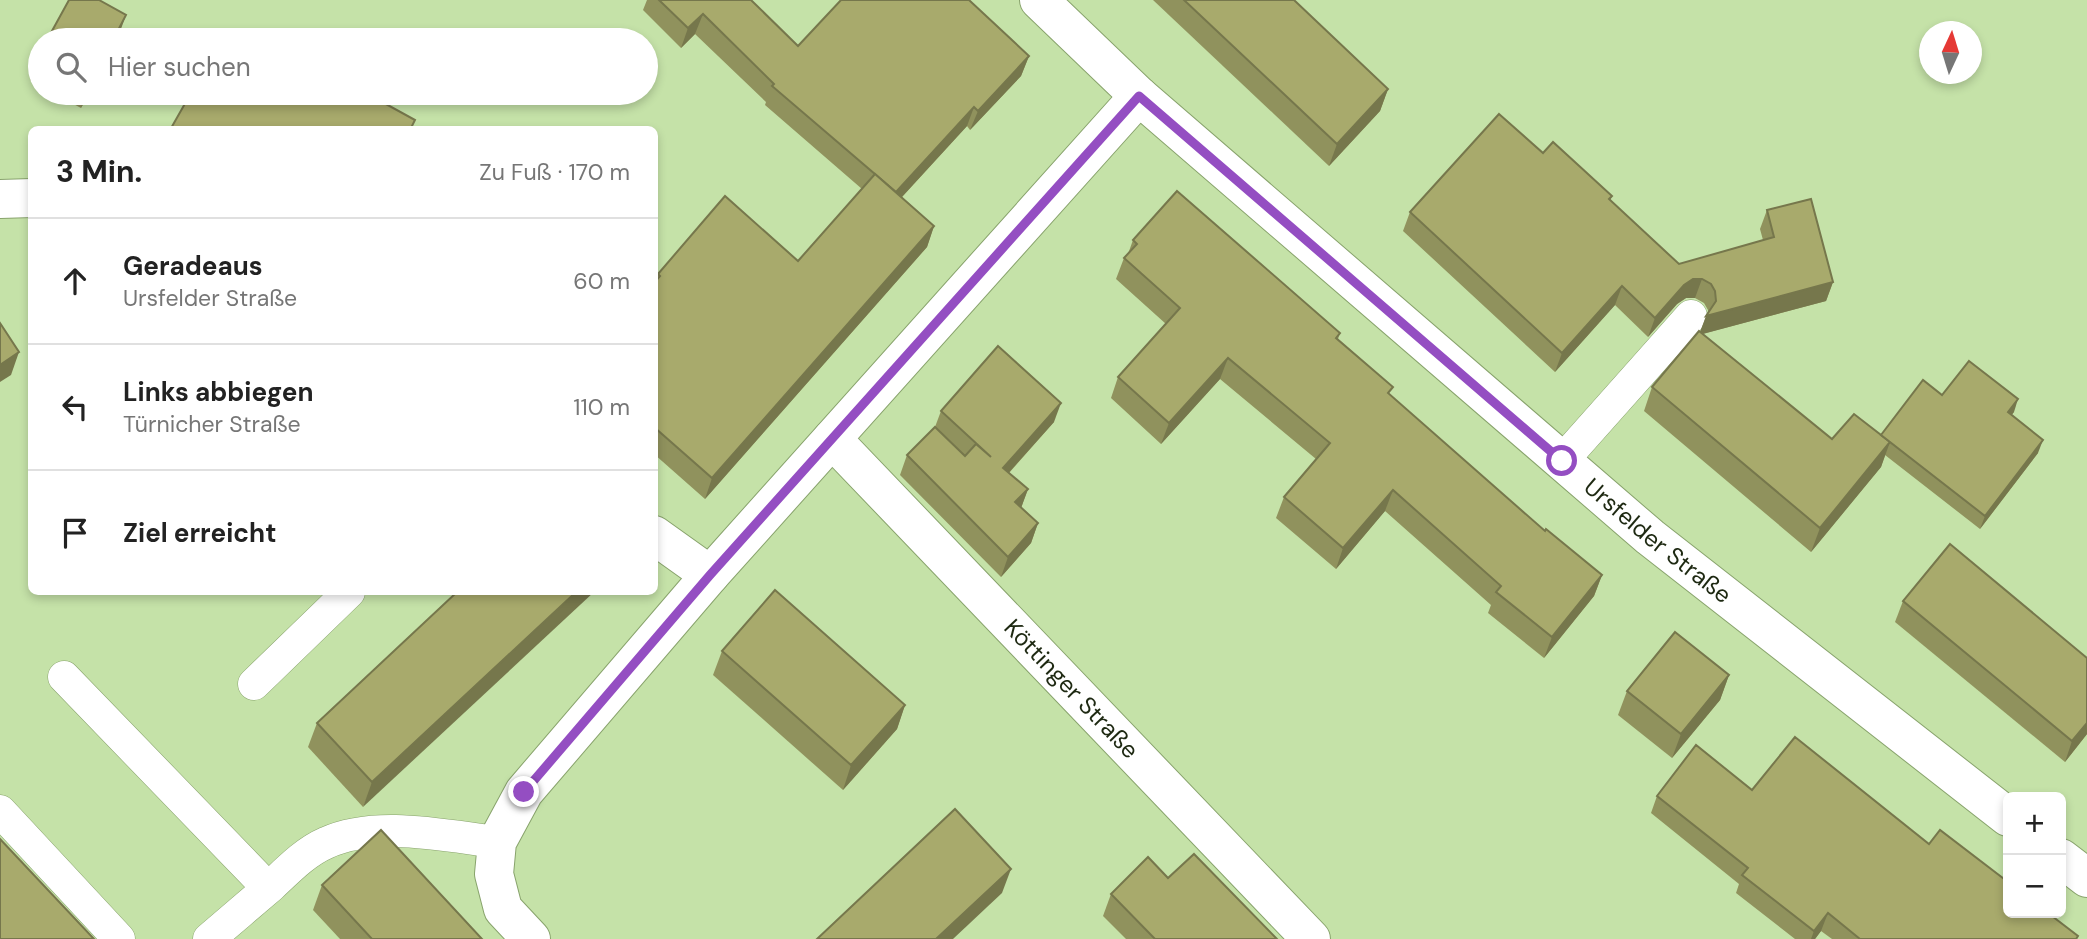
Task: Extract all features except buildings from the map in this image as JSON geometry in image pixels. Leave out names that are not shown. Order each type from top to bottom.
[{"type":"street","name":"Ursfelder Straße","points":[[1039,0],[1139,96],[1650,537],[2003,813]]},
{"type":"street","points":[[531,939],[503,909],[494,874],[497,842],[524,792],[710,575],[1139,96]]},
{"type":"street","points":[[0,199],[28,198]]},
{"type":"street","name":"Köttinger Straße","points":[[832,439],[1311,939]]},
{"type":"street","points":[[658,538],[710,575]]},
{"type":"street","points":[[2066,862],[2087,878]]},
{"type":"lane","points":[[1562,461],[1691,316]]},
{"type":"lane","points":[[254,684],[346,595]]},
{"type":"lane","points":[[64,677],[268,888]]},
{"type":"lane","points":[[0,811],[119,939]]},
{"type":"lane","points":[[209,939],[300,860],[325,843],[352,835],[387,831],[497,842]]},
{"type":"route","points":[[524,792],[710,575],[1139,96],[1562,461]]}]
